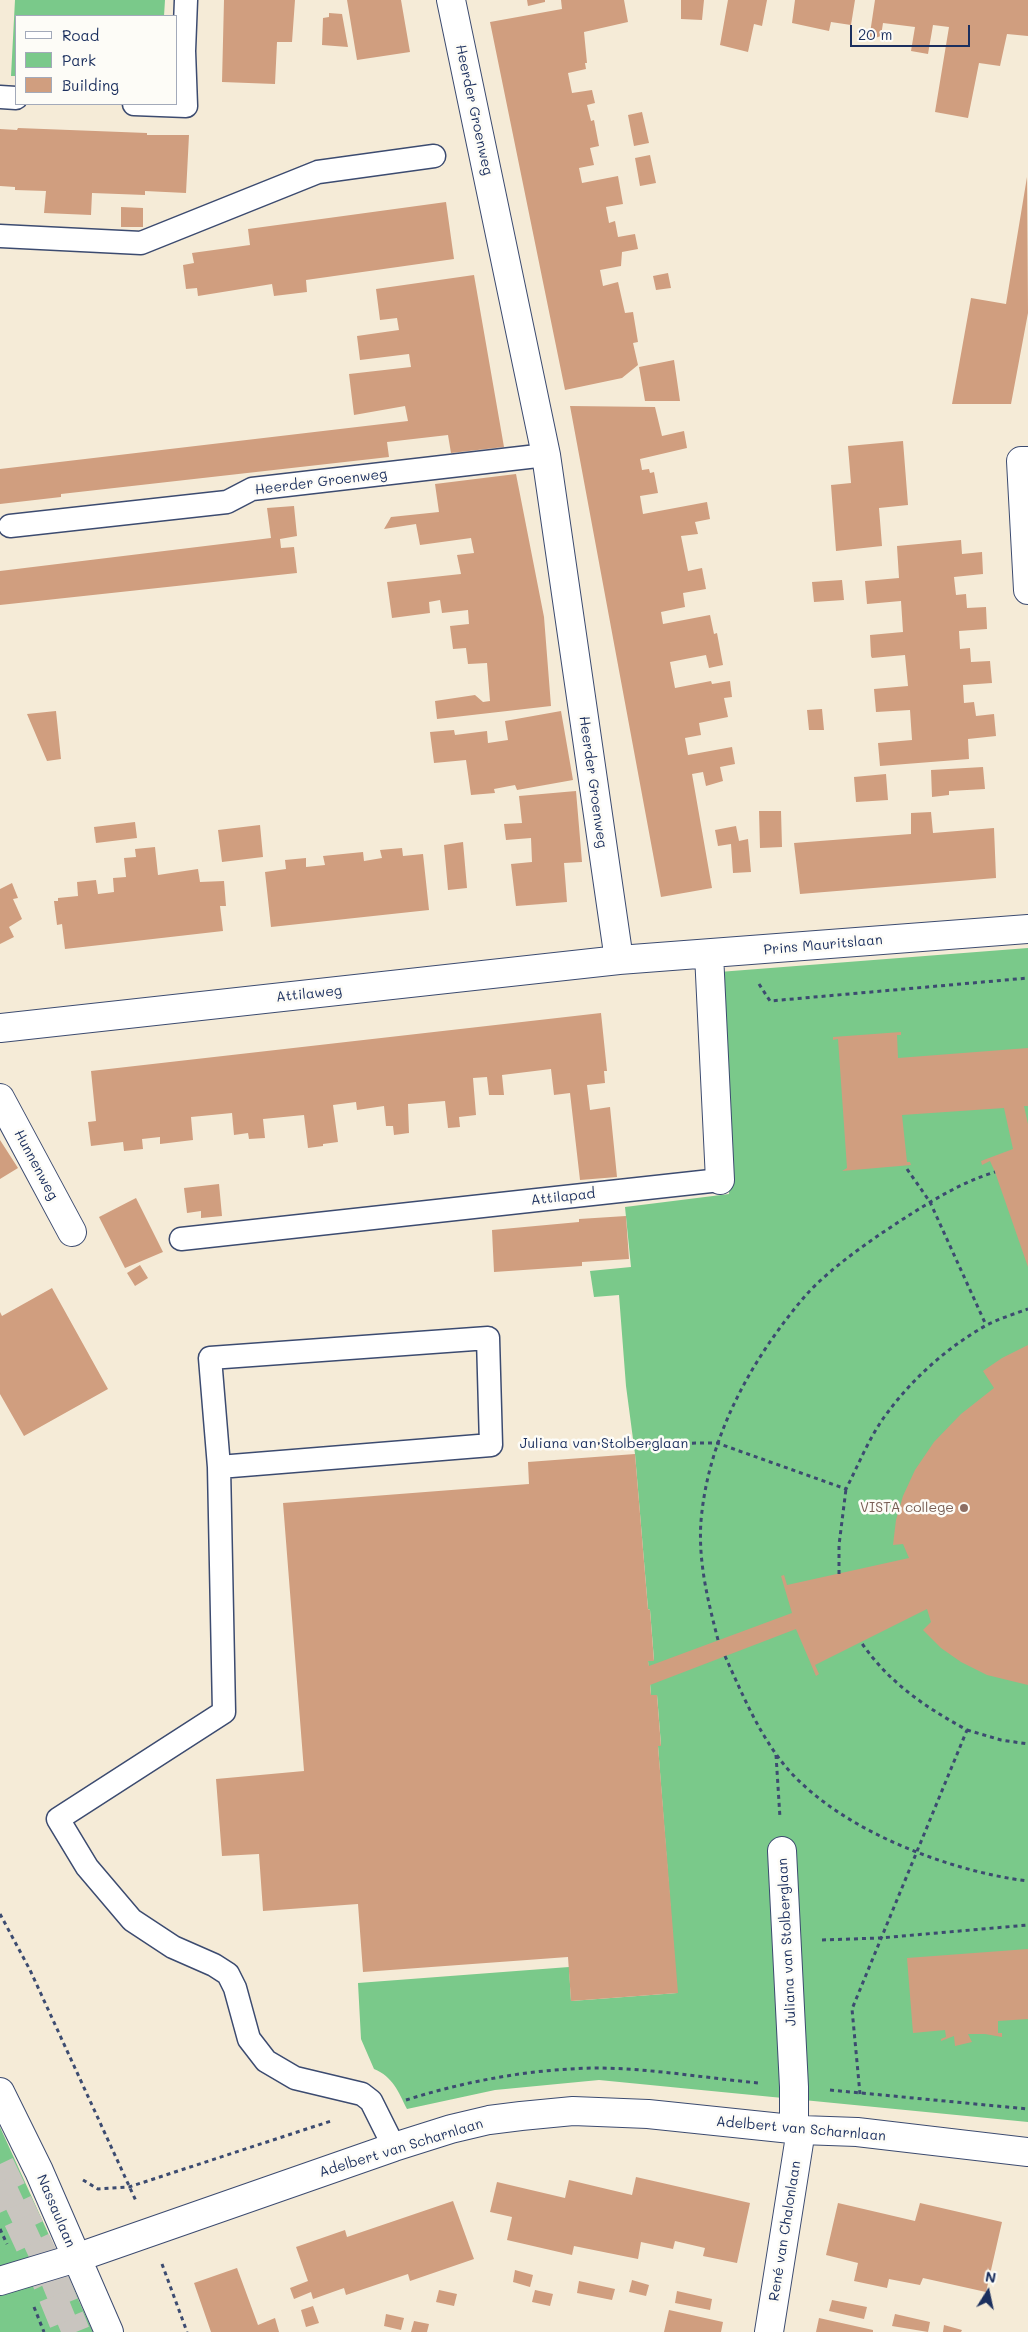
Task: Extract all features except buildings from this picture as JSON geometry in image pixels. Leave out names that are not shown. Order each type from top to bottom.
[{"type":"street","name":"Heerder Groenweg","points":[[452,0],[546,455],[619,960]]},
{"type":"street","points":[[1028,461],[1021,461],[1028,590]]},
{"type":"street","name":"Prins Mauritslaan","points":[[619,960],[1028,929]]},
{"type":"street","name":"Attilapad","points":[[709,954],[720,1180]]},
{"type":"street","name":"Attilaweg","points":[[0,1028],[619,960]]},
{"type":"street","name":"Hunnenweg","points":[[0,1098],[72,1232]]},
{"type":"street","name":"Juliana van Stolberglaan","points":[[782,1851],[797,2130]]},
{"type":"street","name":"Nassaulaan","points":[[0,2092],[39,2171],[109,2332]]},
{"type":"street","name":"Adelbert van Scharnlaan","points":[[0,2281],[76,2258],[394,2147],[489,2120],[573,2111],[648,2114],[797,2130],[857,2132],[1028,2152]]},
{"type":"street","name":"René van Chalonlaan","points":[[769,2332],[797,2130]]},
{"type":"lane","points":[[160,105],[186,106],[184,51],[186,0]]},
{"type":"lane","points":[[0,97],[15,98]]},
{"type":"lane","points":[[0,236],[141,243],[318,172],[434,156]]},
{"type":"lane","name":"Heerder Groenweg","points":[[10,526],[227,502],[252,489],[546,455]]},
{"type":"lane","name":"Attilapad","points":[[181,1239],[720,1180]]},
{"type":"lane","points":[[219,1467],[491,1444],[488,1338],[210,1358],[219,1467],[224,1712],[58,1819],[87,1867],[132,1920],[173,1947],[214,1965],[228,1974],[235,1988],[249,2039],[259,2053],[276,2068],[295,2078],[356,2092],[366,2097],[371,2101],[394,2147]]},
{"type":"path","points":[[742,952],[770,1001],[1028,978]]},
{"type":"path","points":[[907,1169],[930,1202],[986,1325]]},
{"type":"path","points":[[718,1640],[707,1598],[700,1556],[704,1495],[716,1443],[737,1397],[766,1349],[807,1294],[877,1236],[968,1180],[994,1172]]},
{"type":"path","points":[[839,1574],[839,1545],[846,1489],[887,1412],[917,1378],[948,1351],[986,1325],[1028,1309]]},
{"type":"path","name":"Juliana van Stolberglaan","points":[[491,1444],[716,1443],[846,1489]]},
{"type":"path","points":[[861,1642],[876,1663],[901,1687],[934,1712],[967,1730],[1001,1740],[1028,1744]]},
{"type":"path","points":[[725,1656],[748,1706],[776,1755],[802,1783],[836,1810],[876,1834],[959,1868],[1002,1878],[1028,1881]]},
{"type":"path","points":[[857,2132],[860,2093],[852,2009],[967,1730]]},
{"type":"path","name":"Juliana van Stolberglaan","points":[[776,1755],[782,1851]]},
{"type":"path","points":[[0,1914],[30,1970],[149,2231],[187,2332]]},
{"type":"path","points":[[787,1941],[880,1938],[1028,1925]]},
{"type":"green space","points":[[15,0],[165,0],[164,15],[15,15],[15,76],[11,76]]},
{"type":"green space","points":[[1028,948],[1028,2122],[599,2080],[495,2090],[407,2109],[390,2080],[374,2069],[361,2039],[358,1983],[569,1967],[571,2001],[677,1993],[658,1746],[661,1745],[657,1695],[651,1695],[648,1661],[654,1660],[650,1610],[648,1609],[635,1454],[626,1386],[619,1295],[594,1297],[590,1271],[631,1267],[625,1207],[729,1194],[719,972]]},
{"type":"green space","points":[[0,2127],[93,2332],[0,2332]]},
{"type":"tunnel","points":[[0,2164],[52,2273],[76,2332]]},
{"type":"tunnel","points":[[0,2182],[49,2288],[67,2332]]},
{"type":"place","name":"VISTA college","points":[[964,1508]]}]
